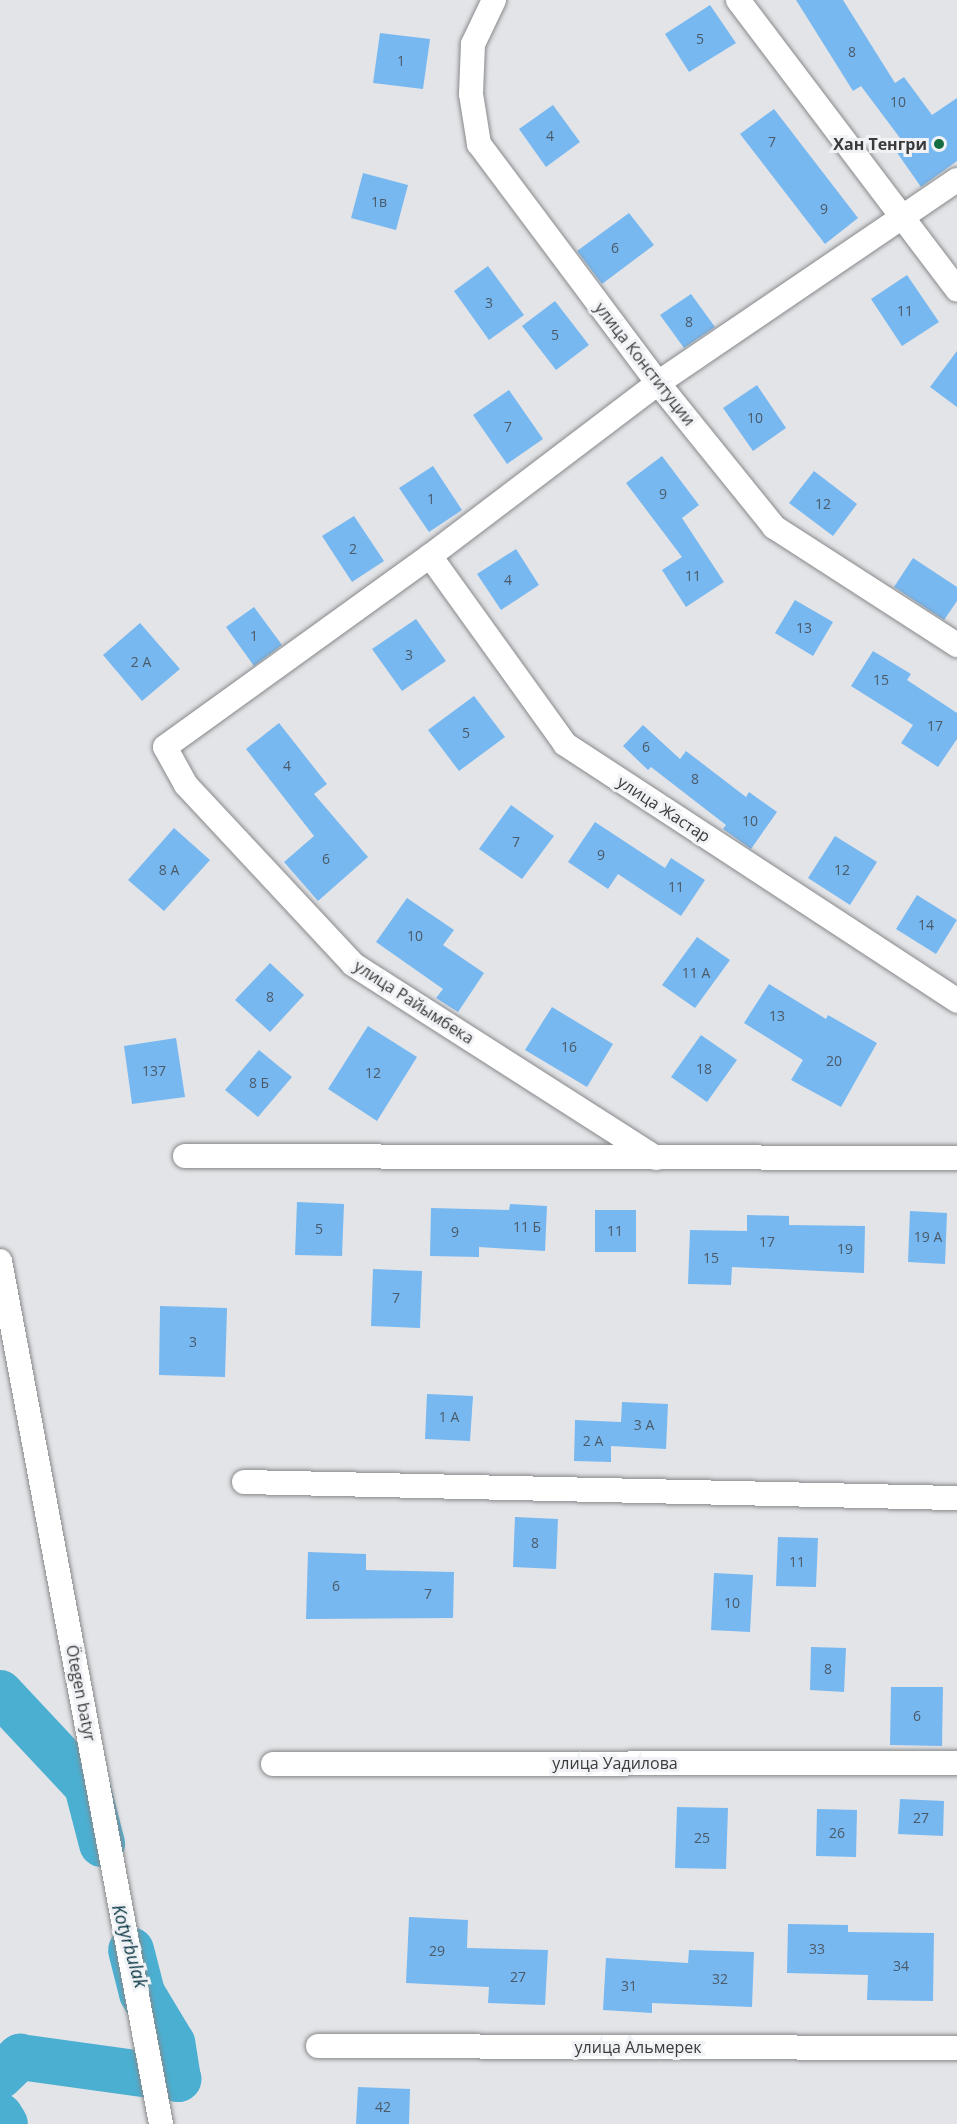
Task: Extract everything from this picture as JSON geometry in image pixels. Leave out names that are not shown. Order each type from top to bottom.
[{"type":"street","name":"улица Конституции","points":[[494,0],[473,44],[471,94],[479,144],[658,384],[774,527],[957,645]]},
{"type":"street","points":[[738,0],[901,219],[957,290]]},
{"type":"street","points":[[430,556],[658,384],[957,180]]},
{"type":"street","name":"улица Райымбека","points":[[430,556],[165,747],[186,784],[353,964],[656,1158]]},
{"type":"street","name":"улица Жастар","points":[[430,556],[566,744],[957,1001]]},
{"type":"street","points":[[185,1156],[957,1158]]},
{"type":"street","name":"Ötegen batyr","points":[[0,1261],[161,2124]]},
{"type":"street","points":[[244,1482],[957,1498]]},
{"type":"street","name":"улица Уадилова","points":[[273,1764],[957,1763]]},
{"type":"street","name":"улица Альмерек","points":[[318,2046],[957,2048]]},
{"type":"building","points":[[796,0],[843,0],[895,83],[904,77],[932,115],[957,98],[957,161],[921,187],[891,144],[900,138],[861,86],[853,91]]},
{"type":"building","points":[[710,5],[736,43],[689,72],[665,34]]},
{"type":"building","points":[[380,33],[430,39],[423,89],[373,83]]},
{"type":"building","points":[[553,105],[580,142],[546,167],[519,129]]},
{"type":"building","points":[[774,109],[858,218],[825,244],[740,134]]},
{"type":"building","points":[[363,173],[408,185],[396,230],[351,218]]},
{"type":"building","points":[[629,213],[654,245],[602,284],[577,251]]},
{"type":"building","points":[[488,266],[524,315],[489,340],[454,291]]},
{"type":"building","points":[[907,275],[939,322],[902,346],[871,299]]},
{"type":"building","points":[[691,294],[715,327],[684,348],[660,315]]},
{"type":"building","points":[[555,301],[589,345],[556,370],[522,326]]},
{"type":"building","points":[[957,351],[957,407],[930,387]]},
{"type":"building","points":[[757,385],[786,428],[753,451],[723,408]]},
{"type":"building","points":[[509,390],[543,439],[507,464],[473,415]]},
{"type":"building","points":[[662,456],[699,505],[682,518],[724,582],[686,607],[662,570],[682,557],[626,483]]},
{"type":"building","points":[[433,466],[462,510],[429,532],[399,488]]},
{"type":"building","points":[[814,471],[857,504],[833,536],[789,503]]},
{"type":"building","points":[[354,516],[384,561],[352,582],[322,536]]},
{"type":"building","points":[[516,549],[539,585],[501,610],[477,574]]},
{"type":"building","points":[[913,558],[957,587],[957,601],[944,620],[894,587]]},
{"type":"building","points":[[795,600],[833,622],[813,656],[775,633]]},
{"type":"building","points":[[254,607],[282,645],[254,666],[226,627]]},
{"type":"building","points":[[416,619],[446,661],[402,691],[372,649]]},
{"type":"building","points":[[140,623],[180,669],[142,701],[103,655]]},
{"type":"building","points":[[873,651],[911,674],[907,680],[957,713],[957,739],[938,767],[901,743],[913,725],[851,686]]},
{"type":"building","points":[[474,696],[505,737],[459,771],[428,730]]},
{"type":"building","points":[[279,723],[327,784],[314,794],[368,857],[318,901],[284,862],[314,836],[246,749]]},
{"type":"building","points":[[643,725],[680,759],[686,751],[746,797],[749,792],[777,812],[751,849],[723,829],[726,825],[651,767],[648,770],[623,746]]},
{"type":"building","points":[[511,805],[554,836],[522,879],[479,849]]},
{"type":"building","points":[[595,822],[665,868],[671,858],[705,880],[681,916],[618,874],[608,889],[568,862]]},
{"type":"building","points":[[174,828],[210,860],[164,911],[128,880]]},
{"type":"building","points":[[835,836],[877,862],[850,905],[808,878]]},
{"type":"building","points":[[917,895],[957,920],[936,954],[896,929]]},
{"type":"building","points":[[407,898],[454,930],[443,945],[484,973],[458,1012],[436,998],[443,989],[376,942]]},
{"type":"building","points":[[697,937],[730,960],[695,1008],[662,985]]},
{"type":"building","points":[[270,963],[304,995],[270,1032],[235,1000]]},
{"type":"building","points":[[769,984],[826,1019],[828,1015],[877,1043],[841,1107],[791,1080],[803,1060],[744,1023]]},
{"type":"building","points":[[552,1007],[613,1044],[587,1087],[525,1050]]},
{"type":"building","points":[[368,1026],[417,1057],[377,1121],[328,1089]]},
{"type":"building","points":[[701,1035],[737,1060],[707,1102],[671,1077]]},
{"type":"building","points":[[176,1038],[185,1097],[132,1104],[124,1046]]},
{"type":"building","points":[[259,1050],[292,1077],[258,1117],[225,1090]]},
{"type":"building","points":[[297,1202],[344,1204],[342,1256],[295,1255]]},
{"type":"building","points":[[510,1204],[547,1206],[545,1251],[479,1247],[479,1257],[430,1256],[431,1208],[509,1210]]},
{"type":"building","points":[[595,1210],[636,1210],[636,1252],[595,1252]]},
{"type":"building","points":[[910,1211],[947,1213],[945,1264],[908,1262]]},
{"type":"building","points":[[747,1215],[789,1216],[789,1225],[865,1226],[864,1273],[732,1267],[731,1285],[688,1284],[690,1230],[747,1231]]},
{"type":"building","points":[[373,1269],[422,1271],[420,1328],[371,1326]]},
{"type":"building","points":[[160,1306],[227,1308],[225,1377],[159,1375]]},
{"type":"building","points":[[427,1394],[473,1396],[470,1441],[425,1439]]},
{"type":"building","points":[[622,1402],[668,1404],[666,1449],[611,1446],[611,1462],[574,1461],[575,1420],[621,1422]]},
{"type":"building","points":[[515,1517],[558,1519],[556,1569],[513,1567]]},
{"type":"building","points":[[778,1537],[818,1538],[816,1587],[776,1586]]},
{"type":"building","points":[[308,1552],[366,1554],[366,1570],[454,1572],[453,1618],[306,1619]]},
{"type":"building","points":[[714,1573],[753,1575],[750,1632],[711,1630]]},
{"type":"building","points":[[811,1647],[846,1648],[844,1692],[810,1690]]},
{"type":"building","points":[[891,1687],[943,1687],[942,1746],[890,1745]]},
{"type":"building","points":[[900,1799],[944,1801],[943,1836],[898,1834]]},
{"type":"building","points":[[677,1807],[728,1808],[726,1869],[675,1868]]},
{"type":"building","points":[[817,1809],[857,1810],[856,1857],[816,1856]]},
{"type":"building","points":[[409,1917],[468,1920],[467,1948],[548,1950],[545,2005],[488,2003],[489,1987],[406,1983]]},
{"type":"building","points":[[788,1924],[848,1925],[848,1932],[934,1933],[933,2001],[867,2000],[868,1975],[787,1973]]},
{"type":"building","points":[[689,1950],[754,1952],[752,2007],[652,2003],[652,2013],[603,2010],[606,1958],[688,1963]]},
{"type":"building","points":[[358,2087],[410,2089],[409,2124],[356,2124]]},
{"type":"waterway","name":"Kotyrbulak","points":[[0,1693],[87,1786],[102,1844]]},
{"type":"waterway","name":"Kotyrbulak","points":[[0,2076],[20,2057],[178,2079],[172,2043],[142,1993],[131,1950]]},
{"type":"waterway","name":"Kotyrbulak","points":[[0,2116],[5,2124]]},
{"type":"place","name":"Хан Тенгри","points":[[939,144]]}]
